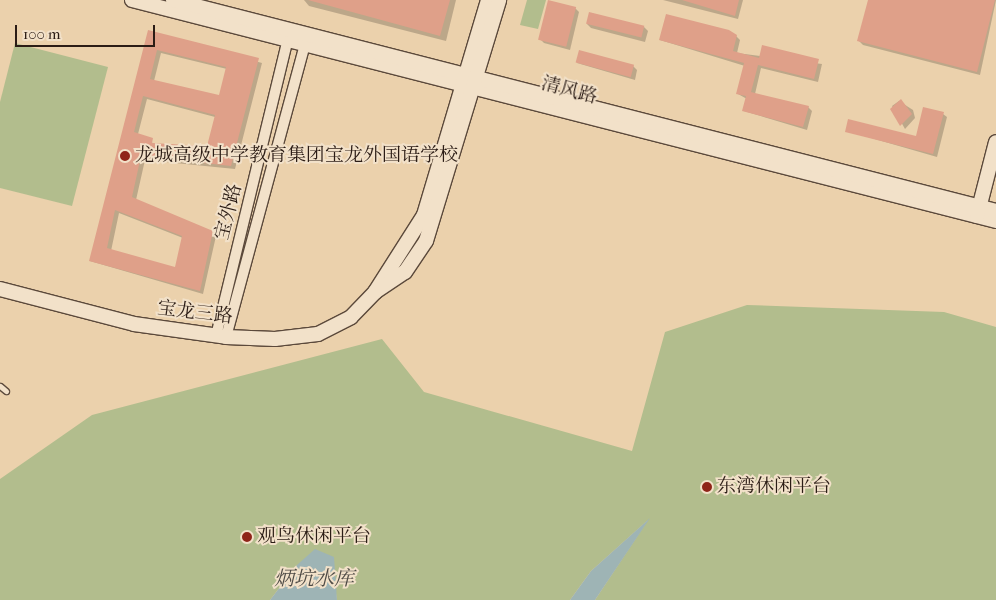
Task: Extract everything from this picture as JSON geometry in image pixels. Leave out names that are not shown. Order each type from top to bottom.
[{"type":"street","name":"清风路","points":[[132,0],[305,44],[472,80]]},
{"type":"street","name":"清风路","points":[[173,0],[978,212],[996,221]]},
{"type":"street","name":"宝龙三路","points":[[472,80],[488,0]]},
{"type":"street","name":"宝龙三路","points":[[0,289],[134,324],[221,336],[275,339],[318,334],[351,317],[375,292],[424,215],[499,0]]},
{"type":"street","name":"宝外路","points":[[221,336],[288,39]]},
{"type":"street","name":"宝外路","points":[[221,336],[305,44]]},
{"type":"street","points":[[978,212],[996,142]]},
{"type":"street","name":"清风路","points":[[978,212],[996,211]]},
{"type":"lane","points":[[0,386],[6,391]]},
{"type":"green space","points":[[527,0],[546,0],[538,29],[520,25]]},
{"type":"green space","points":[[15,43],[108,67],[72,206],[0,188],[0,102]]},
{"type":"green space","points":[[747,305],[944,312],[996,327],[996,600],[595,600],[648,520],[591,571],[570,600],[337,600],[334,581],[297,565],[270,600],[0,600],[0,479],[92,415],[382,339],[424,392],[632,451],[665,332]]},
{"type":"water","points":[[650,518],[595,600],[570,600],[591,571]]},
{"type":"water","name":"炳坑水库","points":[[315,549],[334,557],[337,600],[270,600],[297,565]]},
{"type":"building","points":[[308,0],[450,0],[440,36]]},
{"type":"building","points":[[548,0],[576,7],[566,47],[538,40]]},
{"type":"building","points":[[682,0],[739,0],[735,16]]},
{"type":"building","points":[[868,0],[995,0],[977,72],[857,41]]},
{"type":"building","points":[[589,12],[644,26],[641,37],[586,24]]},
{"type":"building","points":[[666,14],[729,30],[737,35],[733,51],[759,58],[762,45],[819,59],[814,79],[758,65],[751,92],[809,106],[803,127],[742,111],[746,96],[736,94],[744,63],[659,40]]},
{"type":"building","points":[[148,30],[259,58],[231,166],[141,156],[132,197],[213,231],[200,291],[89,261]],"holes":[[[157,50],[226,67],[219,95],[150,79]],[[143,96],[215,115],[207,146],[152,143],[153,138],[134,132]],[[115,210],[182,236],[175,267],[107,248]]]},
{"type":"building","points":[[579,50],[634,65],[631,77],[576,63]]},
{"type":"building","points":[[901,99],[912,114],[900,126],[890,109]]},
{"type":"building","points":[[923,107],[944,112],[933,154],[845,132],[848,119],[916,136]]},
{"type":"place","name":"龙城高级中学教育集团宝龙外国语学校","points":[[125,156]]},
{"type":"place","name":"东湾休闲平台","points":[[707,487]]},
{"type":"place","name":"观鸟休闲平台","points":[[247,537]]}]
